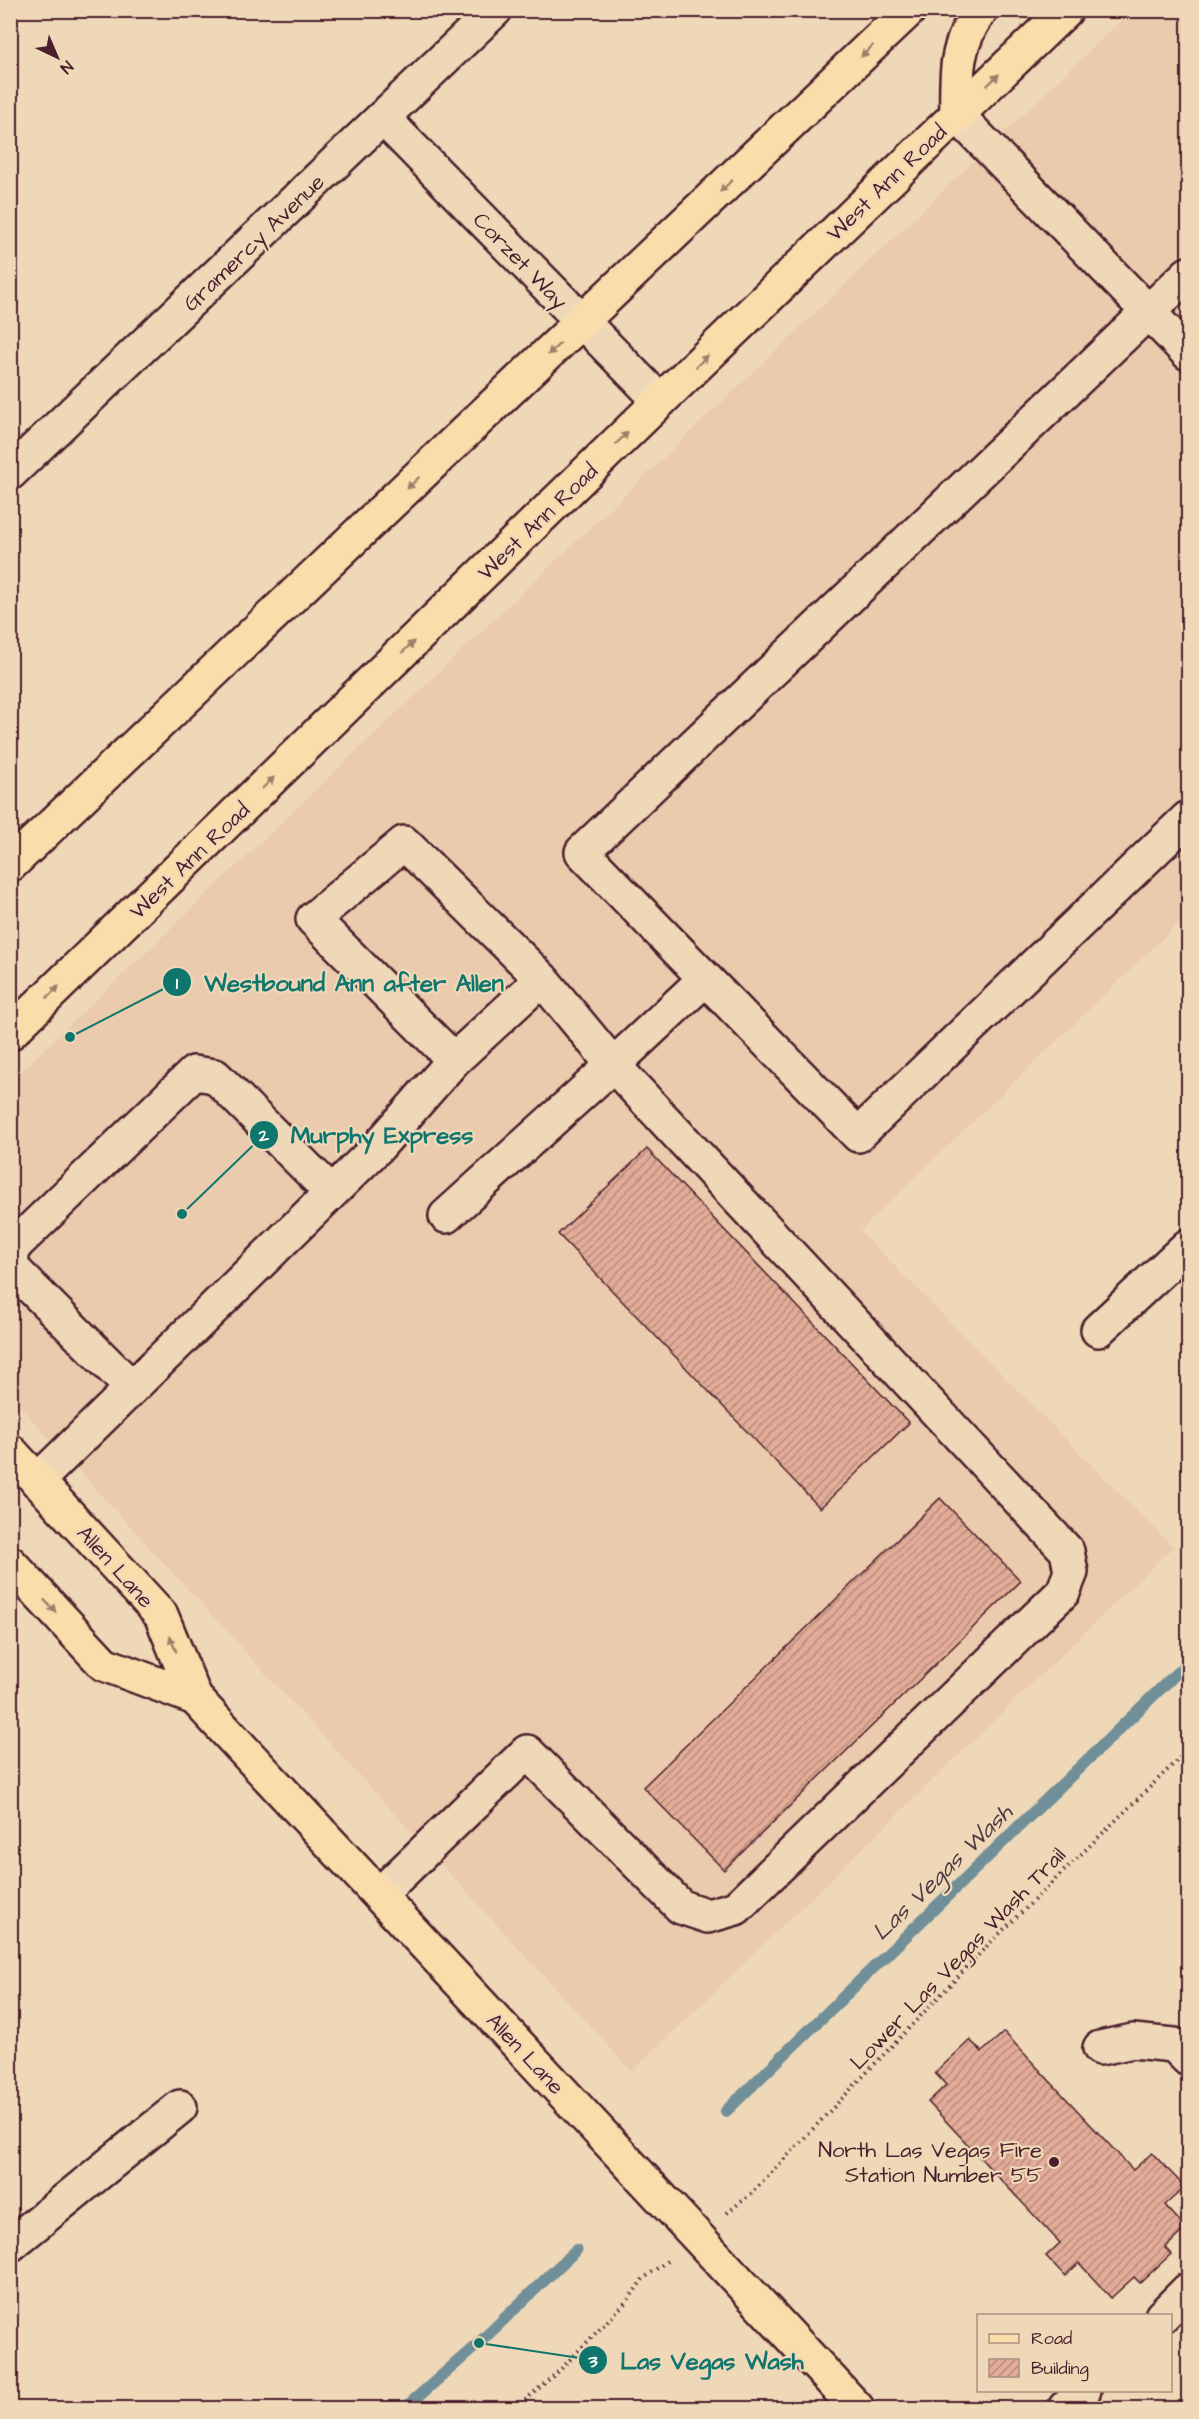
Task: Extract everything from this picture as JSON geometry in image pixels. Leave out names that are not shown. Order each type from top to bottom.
[{"type":"main road","points":[[10,865],[909,10]]},
{"type":"main road","points":[[957,115],[956,68],[963,42],[981,10]]},
{"type":"main road","name":"West Ann Road","points":[[10,1033],[1066,10]]},
{"type":"main road","name":"Allen Lane","points":[[10,1451],[161,1616],[195,1698],[857,2409]]},
{"type":"main road","name":"Allen Lane","points":[[10,1563],[104,1664],[195,1698]]},
{"type":"street","name":"Gramercy Avenue","points":[[10,473],[495,10]]},
{"type":"street","points":[[957,115],[1188,353]]},
{"type":"street","name":"Corzet Way","points":[[383,118],[660,401]]},
{"type":"street","points":[[1188,274],[582,852],[858,1135],[1188,818]]},
{"type":"street","points":[[379,1895],[527,1752],[681,1907],[708,1916],[735,1908],[1063,1592],[1071,1572],[1067,1551],[613,1065],[542,980],[404,843],[313,919],[454,1060]]},
{"type":"street","points":[[446,1216],[705,979]]},
{"type":"street","points":[[38,1480],[378,1147],[454,1060],[542,980]]},
{"type":"street","points":[[132,1388],[11,1267],[13,1247],[194,1073],[215,1077],[331,1192]]},
{"type":"street","points":[[1098,1330],[1188,1246]]},
{"type":"street","points":[[1100,2048],[1133,2041],[1174,2045],[1188,2060]]},
{"type":"street","points":[[10,2245],[180,2107]]},
{"type":"street","points":[[1164,2314],[1188,2290]]},
{"type":"street","points":[[1065,2409],[1083,2392]]},
{"type":"path","name":"Lower Las Vegas Wash Trail","points":[[752,2193],[988,1944],[1188,1750]]},
{"type":"path","points":[[516,2409],[559,2371],[628,2300],[644,2279]]},
{"type":"shaded area","points":[[1131,11],[1188,11],[1188,914],[860,1231],[1173,1547],[632,2072],[11,1397],[11,1081]]},
{"type":"building","points":[[647,1149],[909,1423],[820,1508],[558,1234]]},
{"type":"building","points":[[940,1498],[1021,1581],[724,1870],[643,1787]]},
{"type":"building","name":"North Las Vegas Fire Station Number 55","points":[[1004,2032],[1133,2170],[1152,2153],[1185,2187],[1165,2205],[1186,2228],[1165,2248],[1171,2254],[1140,2283],[1134,2277],[1111,2298],[1079,2263],[1065,2276],[1046,2256],[1060,2243],[928,2102],[946,2085],[935,2073],[970,2040],[982,2052]]},
{"type":"waterway","name":"Las Vegas Wash","points":[[726,2111],[1188,1662]]},
{"type":"waterway","name":"Las Vegas Wash","points":[[405,2408],[479,2343],[576,2250]]},
{"type":"place","name":"Westbound Ann after Allen","points":[[70,1037]]},
{"type":"place","name":"Murphy Express","points":[[182,1214]]},
{"type":"place","name":"North Las Vegas Fire Station Number 55","points":[[1054,2162]]},
{"type":"place","name":"Las Vegas Wash","points":[[479,2343]]}]
